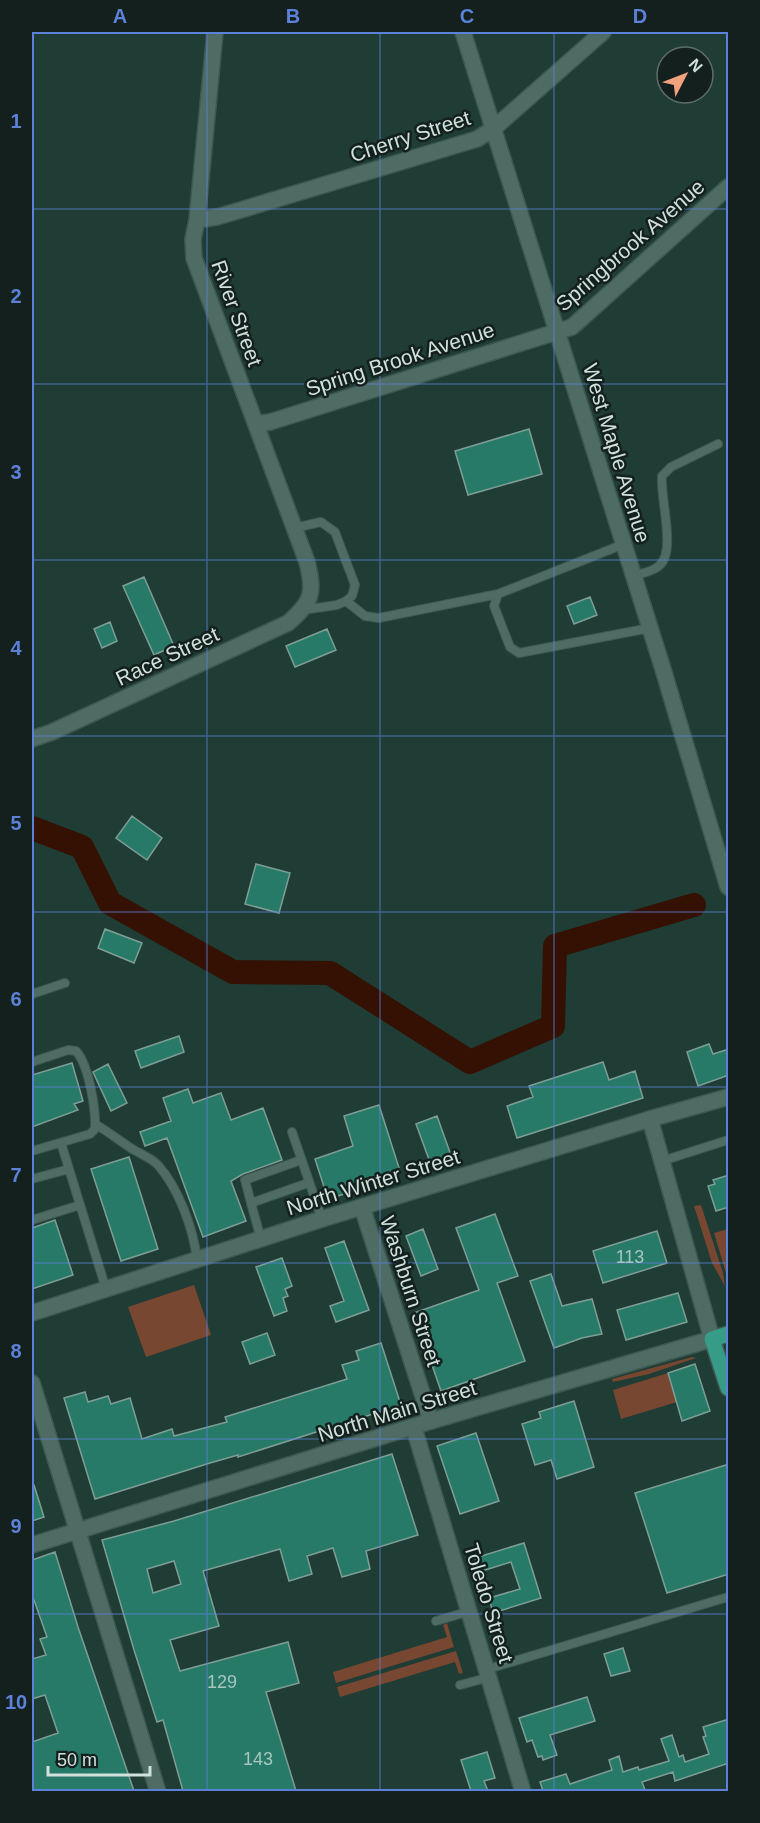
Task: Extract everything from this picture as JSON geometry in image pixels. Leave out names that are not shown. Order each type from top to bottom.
[{"type":"main road","name":"North Main Street","points":[[712,1339],[729,1334]]},
{"type":"main road","points":[[712,1339],[729,1388]]},
{"type":"street","name":"River Street","points":[[215,32],[194,258],[294,528],[312,583],[306,604]]},
{"type":"street","name":"West Maple Avenue","points":[[463,32],[729,887]]},
{"type":"street","name":"Cherry Street","points":[[197,220],[217,217],[477,139],[494,129],[603,32]]},
{"type":"street","name":"Springbrook Avenue","points":[[557,332],[572,327],[729,187]]},
{"type":"street","name":"Spring Brook Avenue","points":[[256,424],[270,422],[557,332]]},
{"type":"street","name":"Race Street","points":[[32,739],[52,732],[288,623],[306,604]]},
{"type":"street","name":"North Winter Street","points":[[32,1312],[322,1219],[729,1097]]},
{"type":"street","points":[[650,1119],[712,1339]]},
{"type":"street","name":"Washburn Street","points":[[362,1207],[431,1421]]},
{"type":"street","name":"North Main Street","points":[[32,1545],[431,1421],[712,1339]]},
{"type":"street","points":[[32,1383],[158,1791]]},
{"type":"street","name":"Toledo Street","points":[[414,1428],[523,1791]]},
{"type":"lane","points":[[634,576],[657,568],[666,556],[662,476],[672,467],[718,444]]},
{"type":"lane","points":[[294,528],[321,522],[335,532],[355,585],[352,596],[337,605],[306,604]]},
{"type":"lane","points":[[346,601],[365,616],[379,618],[498,594],[624,544]]},
{"type":"lane","points":[[498,594],[494,606],[510,647],[519,653],[650,628]]},
{"type":"lane","points":[[32,994],[65,983]]},
{"type":"lane","points":[[32,1062],[68,1050],[76,1051],[81,1056],[92,1093],[95,1124],[95,1129],[90,1134],[32,1151]]},
{"type":"lane","points":[[95,1124],[146,1155],[158,1165],[174,1190],[195,1244],[197,1260]]},
{"type":"lane","points":[[292,1132],[322,1219]]},
{"type":"lane","points":[[662,1161],[729,1140]]},
{"type":"lane","points":[[61,1143],[106,1289]]},
{"type":"lane","points":[[261,1239],[245,1180],[301,1160]]},
{"type":"lane","points":[[32,1179],[69,1169]]},
{"type":"lane","points":[[251,1203],[308,1183]]},
{"type":"lane","points":[[32,1220],[80,1205]]},
{"type":"lane","points":[[460,1685],[489,1673],[729,1597]]},
{"type":"lane","points":[[436,1621],[470,1611]]},
{"type":"shaded area","points":[[701,1205],[725,1286],[712,1263],[694,1206]]},
{"type":"shaded area","points":[[728,1229],[728,1280],[714,1233]]},
{"type":"shaded area","points":[[194,1285],[211,1335],[146,1357],[128,1307]]},
{"type":"shaded area","points":[[692,1357],[696,1358],[649,1374],[613,1382],[612,1379]]},
{"type":"shaded area","points":[[668,1373],[677,1402],[621,1419],[613,1390]]},
{"type":"shaded area","points":[[447,1623],[454,1647],[336,1683],[333,1672],[447,1637],[443,1625]]},
{"type":"shaded area","points":[[456,1651],[463,1673],[459,1674],[455,1662],[340,1697],[337,1687]]},
{"type":"building","points":[[529,429],[542,474],[468,495],[455,451]]},
{"type":"building","points":[[144,577],[174,646],[154,655],[123,586]]},
{"type":"building","points":[[590,597],[597,615],[574,624],[567,606]]},
{"type":"building","points":[[110,622],[117,641],[102,648],[94,629]]},
{"type":"building","points":[[327,629],[336,650],[295,667],[286,646]]},
{"type":"building","points":[[132,816],[162,838],[147,860],[116,838]]},
{"type":"building","points":[[256,864],[290,873],[279,913],[245,904]]},
{"type":"building","points":[[105,929],[142,943],[134,963],[98,948]]},
{"type":"building","points":[[179,1036],[184,1052],[141,1068],[135,1051]]},
{"type":"building","points":[[709,1044],[713,1054],[729,1049],[729,1075],[698,1086],[687,1052]]},
{"type":"building","points":[[603,1062],[609,1080],[635,1071],[643,1098],[517,1138],[507,1106],[533,1097],[529,1086]]},
{"type":"building","points":[[72,1063],[83,1101],[74,1104],[78,1110],[32,1127],[32,1075]]},
{"type":"building","points":[[108,1064],[127,1103],[111,1111],[93,1072]]},
{"type":"building","points":[[188,1089],[193,1103],[221,1093],[231,1120],[263,1108],[282,1160],[243,1174],[231,1181],[246,1221],[203,1237],[167,1138],[145,1146],[140,1132],[171,1121],[163,1098]]},
{"type":"building","points":[[379,1105],[400,1171],[349,1187],[351,1192],[328,1199],[315,1159],[353,1146],[344,1116]]},
{"type":"building","points":[[437,1116],[452,1158],[431,1165],[416,1124]]},
{"type":"building","points":[[129,1157],[158,1249],[121,1261],[91,1169]]},
{"type":"building","points":[[729,1175],[729,1207],[716,1211],[708,1186],[715,1184],[713,1180]]},
{"type":"building","points":[[495,1214],[518,1276],[497,1283],[525,1361],[441,1391],[414,1313],[479,1290],[456,1228]]},
{"type":"building","points":[[55,1220],[73,1275],[32,1289],[32,1228]]},
{"type":"building","points":[[423,1229],[438,1269],[421,1276],[406,1236]]},
{"type":"building","points":[[657,1231],[667,1263],[603,1283],[593,1251]]},
{"type":"building","points":[[344,1241],[369,1310],[336,1322],[330,1306],[344,1301],[325,1248]]},
{"type":"building","points":[[282,1258],[292,1286],[285,1289],[288,1296],[283,1298],[287,1311],[274,1316],[256,1267]]},
{"type":"building","points":[[551,1274],[562,1306],[592,1299],[602,1334],[554,1348],[530,1281]]},
{"type":"building","points":[[678,1293],[687,1322],[626,1340],[617,1310]]},
{"type":"building","points":[[267,1333],[275,1355],[250,1364],[242,1342]]},
{"type":"building","points":[[381,1343],[401,1405],[238,1457],[238,1455],[210,1463],[95,1499],[64,1398],[85,1392],[88,1402],[108,1396],[111,1404],[130,1398],[142,1439],[172,1429],[174,1436],[227,1422],[225,1417],[347,1379],[342,1365],[359,1360],[356,1351]]},
{"type":"building","points":[[695,1364],[710,1411],[682,1421],[668,1373]]},
{"type":"building","points":[[574,1401],[594,1467],[557,1479],[551,1460],[535,1465],[522,1424],[541,1418],[539,1412]]},
{"type":"building","points":[[476,1433],[499,1501],[460,1514],[437,1446]]},
{"type":"building","points":[[392,1454],[418,1535],[366,1551],[370,1569],[342,1577],[333,1548],[307,1556],[312,1574],[289,1581],[280,1549],[203,1571],[219,1626],[170,1640],[180,1671],[288,1642],[299,1683],[266,1692],[296,1791],[183,1791],[163,1720],[157,1722],[102,1540],[174,1521]],"holes":[[[174,1561],[181,1584],[153,1593],[147,1569]]]},
{"type":"building","points":[[729,1464],[729,1574],[667,1593],[635,1493]]},
{"type":"building","points":[[32,1485],[34,1485],[44,1517],[32,1521]]},
{"type":"building","points":[[524,1543],[541,1598],[493,1613],[489,1598],[520,1589],[511,1562],[479,1572],[475,1558]]},
{"type":"building","points":[[55,1552],[134,1791],[32,1791],[32,1742],[58,1733],[45,1695],[32,1699],[32,1659],[46,1655],[40,1639],[47,1637],[34,1600],[32,1600],[32,1560]]},
{"type":"building","points":[[623,1648],[630,1671],[611,1676],[604,1654]]},
{"type":"building","points":[[587,1697],[595,1721],[550,1735],[557,1755],[543,1760],[542,1756],[538,1757],[532,1740],[527,1742],[519,1718]]},
{"type":"building","points":[[729,1719],[729,1763],[675,1781],[673,1772],[642,1782],[645,1790],[639,1791],[543,1791],[540,1782],[566,1774],[570,1784],[612,1770],[609,1760],[619,1756],[623,1772],[669,1761],[661,1739],[672,1735],[679,1757],[683,1755],[685,1762],[709,1754],[703,1737],[706,1736],[703,1727]]},
{"type":"building","points":[[487,1752],[495,1778],[484,1781],[488,1791],[471,1791],[461,1760]]},
{"type":"waterway","points":[[32,828],[82,847],[110,903],[233,972],[330,973],[470,1062],[553,1026],[555,946],[694,905]]}]
